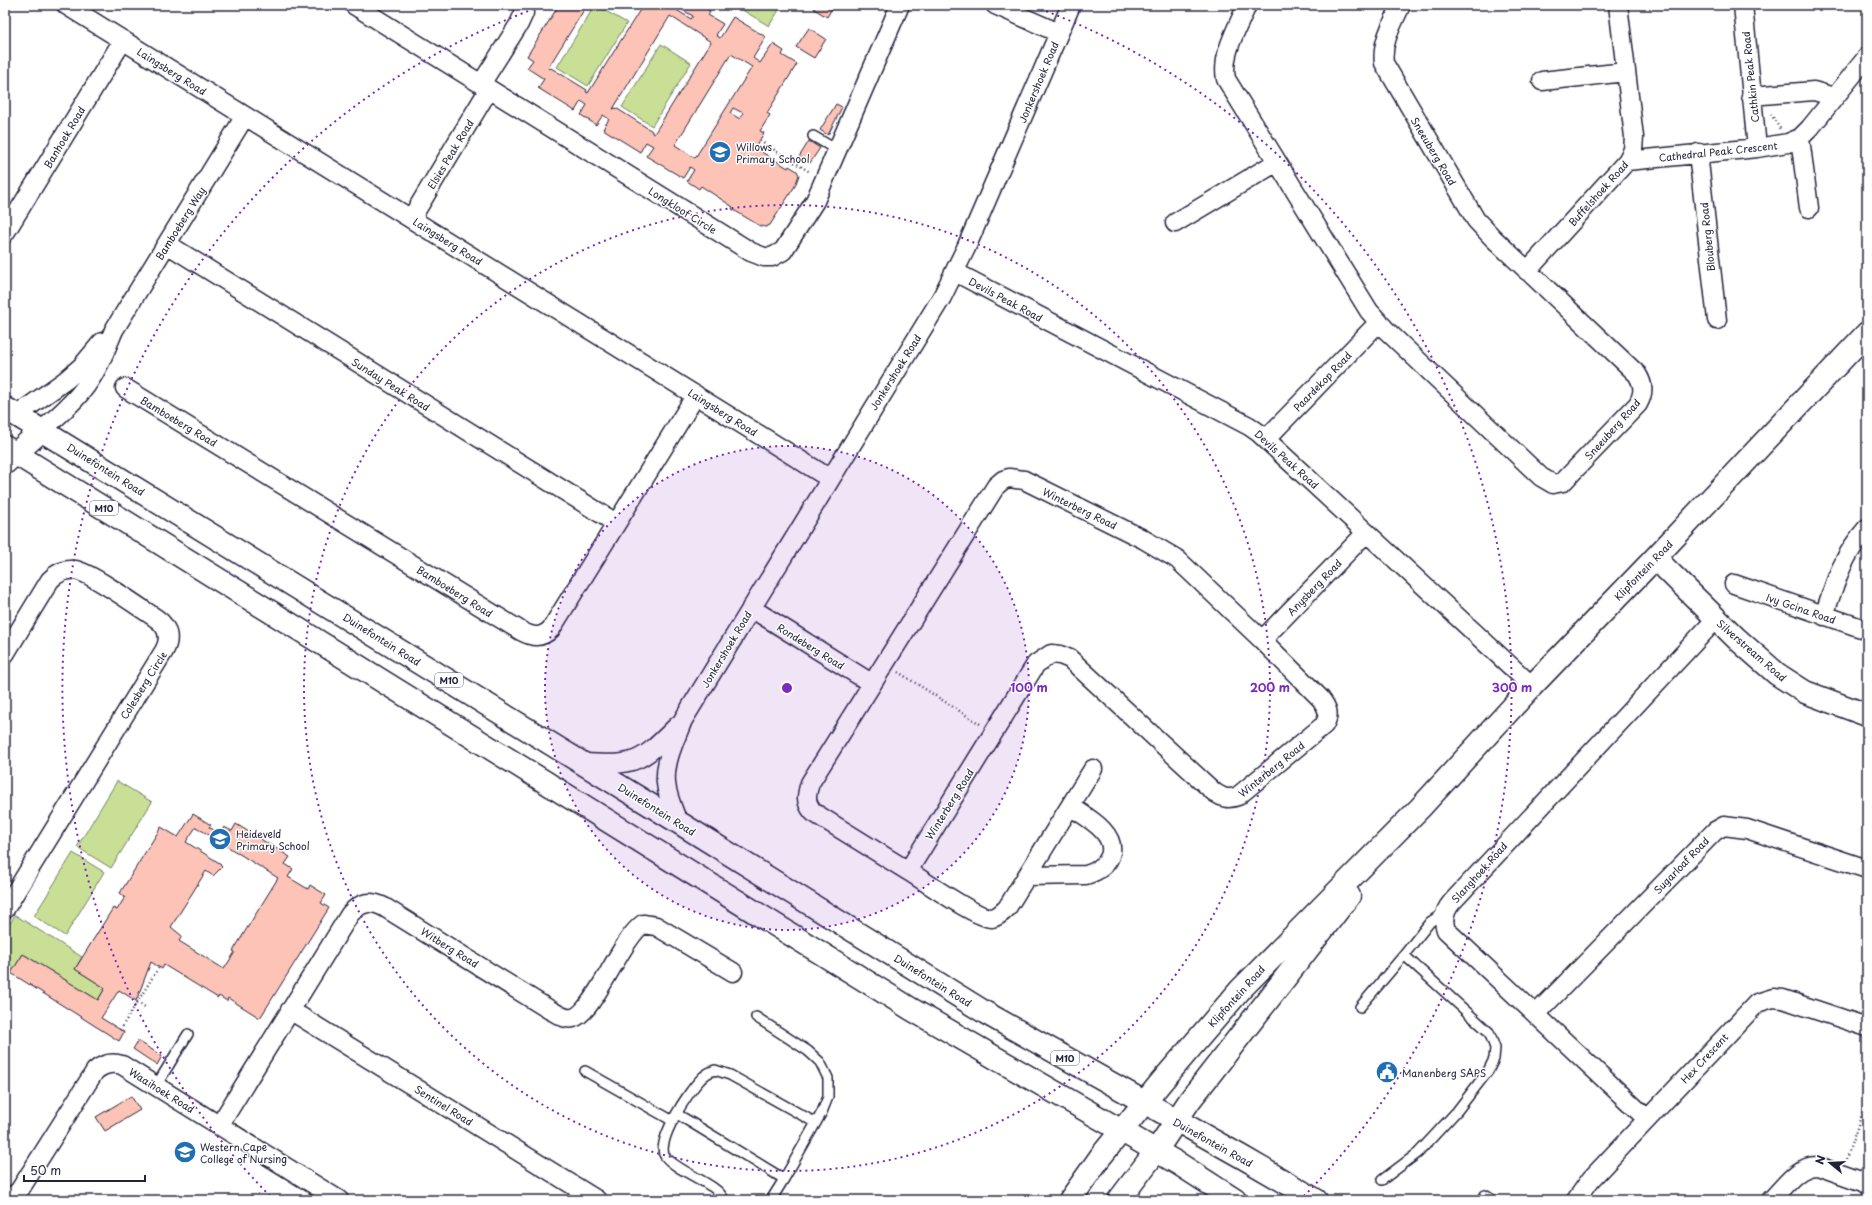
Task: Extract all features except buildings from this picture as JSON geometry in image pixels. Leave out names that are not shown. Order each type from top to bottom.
[{"type":"main road","name":"Klipfontein Road","points":[[1070,1200],[1101,1156],[1241,989],[1420,808],[1532,686],[1867,333]]},
{"type":"main road","name":"Duinefontein Road","points":[[9,416],[42,430],[986,1013],[1175,1121],[1199,1132],[1316,1200]]},
{"type":"main road","points":[[9,454],[42,430]]},
{"type":"main road","name":"M10","points":[[9,454],[911,1009],[1156,1151],[1235,1200]]},
{"type":"main road","name":"Silverstream Road","points":[[1655,558],[1716,619],[1777,674],[1794,686],[1823,700],[1867,715]]},
{"type":"main road","name":"Klipfontein Road","points":[[1119,1200],[1156,1151],[1175,1121],[1285,976],[1420,808]]},
{"type":"street","name":"Laingsberg Road","points":[[66,5],[830,478]]},
{"type":"street","name":"Longkloof Circle","points":[[354,5],[751,252],[764,257],[778,254],[788,246],[816,201],[900,5]]},
{"type":"street","name":"Elsies Peak Road","points":[[411,218],[519,24],[524,13],[524,5]]},
{"type":"street","points":[[995,5],[1059,34]]},
{"type":"street","name":"Jonkershoek Road","points":[[678,822],[669,798],[666,783],[671,752],[683,720],[942,297],[955,272],[1071,5]]},
{"type":"street","name":"Sneeuberg Road","points":[[1247,5],[1227,56],[1224,70],[1226,78],[1369,311],[1378,323],[1541,477],[1553,484],[1563,482],[1638,404],[1642,397],[1642,381],[1637,374],[1527,271],[1476,220],[1387,71],[1384,63],[1382,54],[1400,5]]},
{"type":"street","name":"Buffelshoek Road","points":[[1527,271],[1627,161],[1633,150],[1634,144],[1618,5]]},
{"type":"street","name":"Cathkin Peak Road","points":[[1743,5],[1756,95],[1757,148]]},
{"type":"street","name":"Banhoek Road","points":[[5,233],[123,40]]},
{"type":"street","points":[[1809,208],[1794,140],[1834,97],[1867,57]]},
{"type":"street","points":[[1542,81],[1626,72]]},
{"type":"street","points":[[1756,95],[1814,91],[1834,97]]},
{"type":"street","name":"Bamboeberg Way","points":[[42,430],[82,392],[95,371],[114,330],[245,116]]},
{"type":"street","name":"Cathedral Peak Crescent","points":[[1627,161],[1757,148],[1794,140]]},
{"type":"street","name":"Blouberg Road","points":[[1698,153],[1717,320]]},
{"type":"street","points":[[1175,223],[1277,162]]},
{"type":"street","name":"Sunday Peak Road","points":[[167,244],[616,523]]},
{"type":"street","name":"Devils Peak Road","points":[[955,272],[1249,426],[1266,439],[1532,686]]},
{"type":"street","name":"Paardekop Road","points":[[1266,439],[1378,323]]},
{"type":"street","name":"Bamboeberg Way","points":[[9,416],[66,380],[82,366],[114,330]]},
{"type":"street","name":"Bamboeberg Road","points":[[125,388],[531,636],[543,636],[551,629],[696,395]]},
{"type":"street","name":"Winterberg Road","points":[[1009,478],[1024,480],[1163,550],[1177,559],[1320,698],[1328,708],[1328,717],[1324,725],[1238,796],[1232,799],[1226,799],[1214,792],[1070,659],[1060,655],[1050,654],[1036,664],[908,871],[813,812],[806,800],[810,783],[871,683],[996,486],[1003,480],[1009,478]]},
{"type":"street","points":[[1824,616],[1848,551],[1867,528]]},
{"type":"street","name":"Anysberg Road","points":[[1262,640],[1366,533]]},
{"type":"street","name":"Colesberg Circle","points":[[5,654],[50,580],[59,573],[69,570],[86,574],[157,619],[166,628],[168,637],[164,651],[5,909]]},
{"type":"street","name":"Ivy Gcina Road","points":[[1734,584],[1867,630]]},
{"type":"street","name":"Rondeberg Road","points":[[751,608],[871,683]]},
{"type":"street","name":"Slanghoek Road","points":[[1647,1119],[1446,930],[1444,921],[1446,912],[1452,902],[1716,619]]},
{"type":"street","name":"Jonkershoek Road","points":[[583,763],[629,763],[643,757],[683,720]]},
{"type":"street","points":[[908,871],[974,912],[993,918],[999,915],[1007,908],[1093,769]]},
{"type":"street","points":[[1027,876],[1086,875],[1096,872],[1109,858],[1112,850],[1107,835],[1070,806]]},
{"type":"street","name":"Sugarloaf Road","points":[[1536,1014],[1715,831],[1724,826],[1747,829],[1867,869]]},
{"type":"street","name":"Witberg Road","points":[[219,1126],[350,914],[363,904],[370,902],[384,907],[550,1010],[568,1018],[575,1018],[587,1008],[630,936],[643,924],[656,926],[733,972]]},
{"type":"street","name":"Hex Crescent","points":[[1576,1200],[1591,1179],[1757,1003],[1773,998],[1783,999],[1867,1027]]},
{"type":"street","name":"Sentinel Road","points":[[290,1010],[597,1200]]},
{"type":"street","name":"Waaihoek Road","points":[[8,1200],[19,1191],[92,1075],[99,1068],[110,1063],[122,1065],[339,1200]]},
{"type":"street","points":[[1771,1200],[1798,1172],[1804,1168],[1812,1166],[1818,1166],[1863,1182],[1867,1185]]},
{"type":"lane","points":[[814,136],[837,150]]},
{"type":"lane","points":[[1360,1007],[1430,922],[1446,912]]},
{"type":"lane","points":[[1382,1180],[1418,1153],[1448,1122],[1488,1071],[1494,1059],[1495,1048],[1489,1032],[1404,955]]},
{"type":"lane","points":[[756,1016],[808,1051],[820,1062],[828,1078],[828,1097],[816,1123],[771,1200]]},
{"type":"lane","points":[[156,1086],[188,1034]]},
{"type":"lane","points":[[724,1200],[719,1192],[682,1170],[666,1157],[662,1150],[663,1144],[675,1118],[699,1081],[705,1075],[715,1070],[730,1075],[816,1123]]},
{"type":"lane","points":[[585,1071],[675,1118],[784,1180]]},
{"type":"path","points":[[1756,95],[1794,140]]},
{"type":"path","points":[[760,141],[816,176]]},
{"type":"path","points":[[892,669],[986,728]]},
{"type":"path","points":[[120,1030],[159,968]]},
{"type":"path","points":[[137,1002],[145,1007]]},
{"type":"path","points":[[1844,1165],[1867,1100]]},
{"type":"green space","points":[[595,5],[627,23],[588,86],[557,67]]},
{"type":"green space","points":[[734,5],[782,5],[769,26]]},
{"type":"green space","points":[[661,44],[691,63],[652,126],[622,107]]},
{"type":"green space","points":[[117,781],[152,802],[111,868],[77,847]]},
{"type":"green space","points":[[73,853],[104,872],[65,936],[34,916]]},
{"type":"green space","points":[[15,915],[82,957],[75,969],[105,988],[98,1000],[23,954],[11,973],[5,970],[5,932]]},
{"type":"place","name":"Willows Primary School","points":[[720,152]]},
{"type":"place","name":"Heideveld Primary School","points":[[220,839]]},
{"type":"place","name":"Manenberg SAPS","points":[[1387,1072]]},
{"type":"place","name":"Western Cape College of Nursing","points":[[185,1152]]}]
